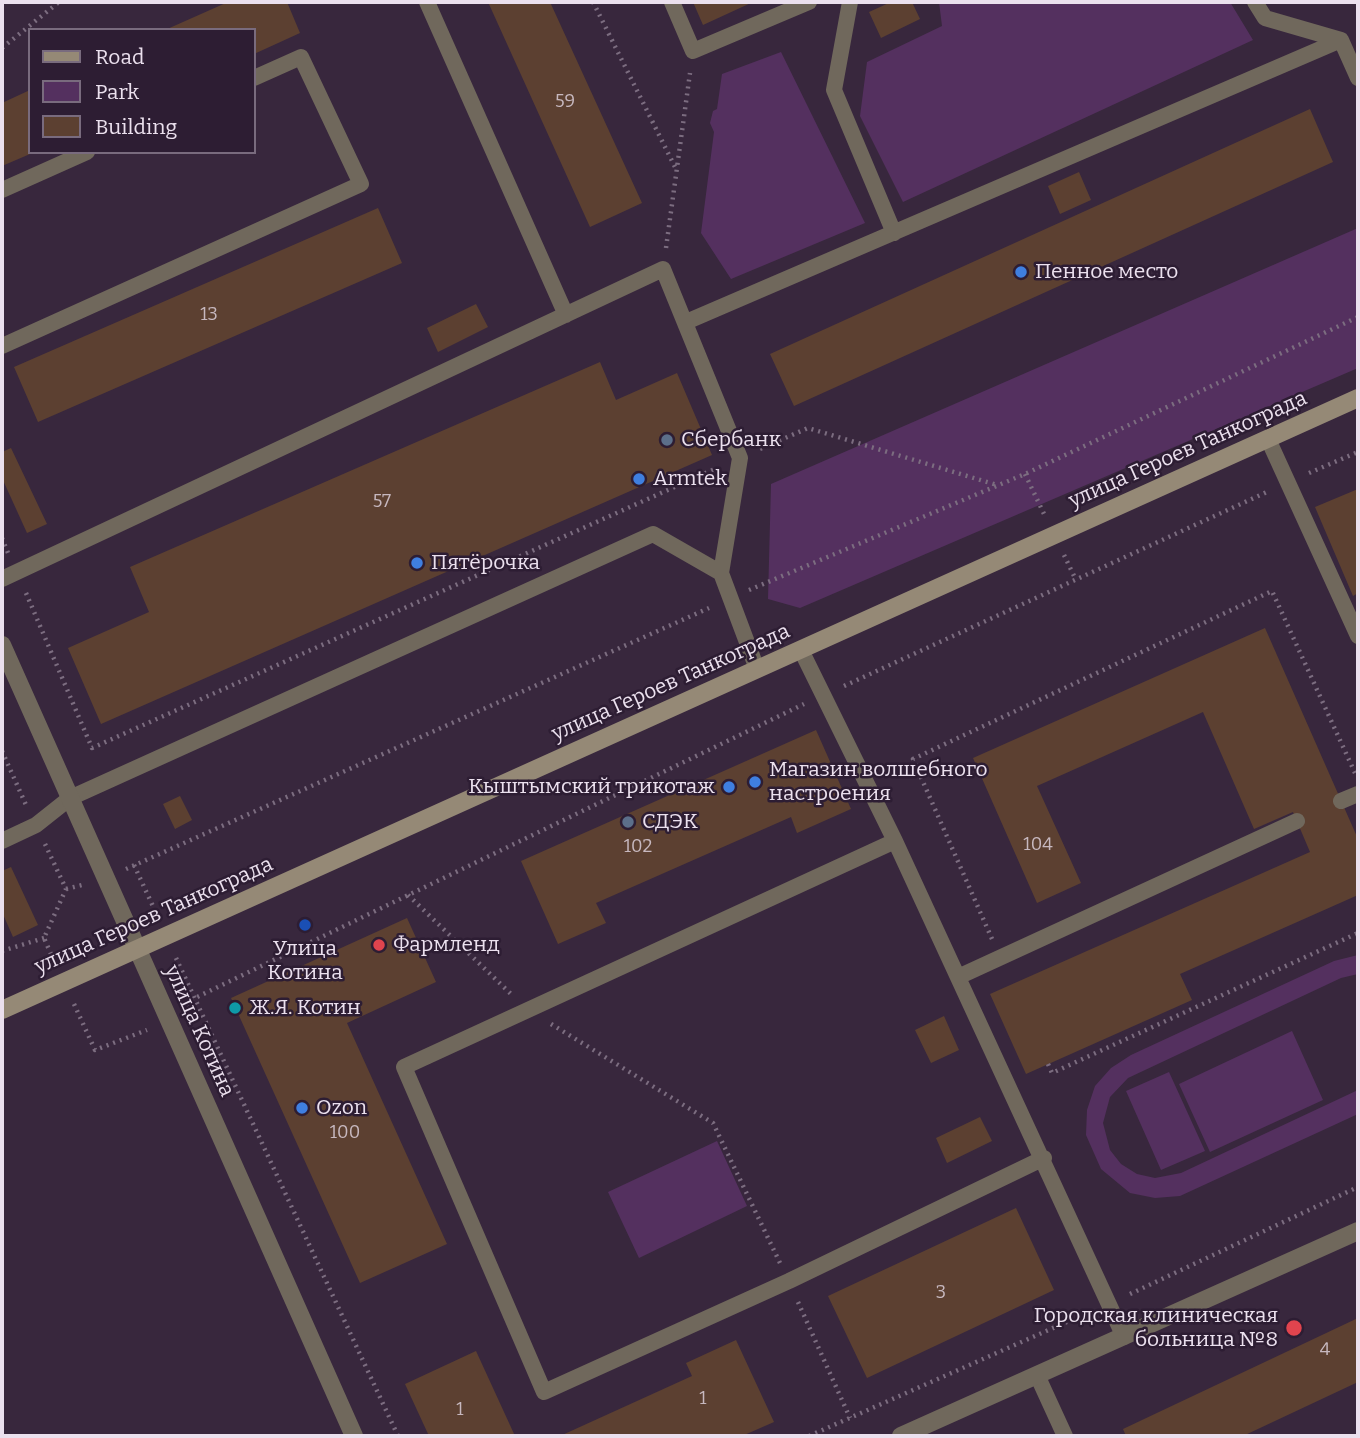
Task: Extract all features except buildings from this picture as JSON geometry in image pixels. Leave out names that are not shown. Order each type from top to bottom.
[{"type":"main road","name":"улица Героев Танкограда","points":[[2,1010],[1358,398]]},
{"type":"street","name":"улица Котина","points":[[2,645],[354,1436]]},
{"type":"street","points":[[901,1436],[1358,1231]]},
{"type":"lane","points":[[427,2],[566,315]]},
{"type":"lane","points":[[672,2],[694,51],[809,2]]},
{"type":"lane","points":[[850,2],[834,90],[894,233]]},
{"type":"lane","points":[[1255,2],[1265,18],[1340,40],[1358,78]]},
{"type":"lane","points":[[686,322],[1340,40]]},
{"type":"lane","points":[[2,346],[361,184],[300,57],[256,77]]},
{"type":"lane","points":[[2,190],[83,154]]},
{"type":"lane","points":[[9,575],[663,269],[740,458],[721,573],[757,669]]},
{"type":"lane","points":[[1268,439],[1358,636]]},
{"type":"lane","points":[[2,841],[36,825],[70,798],[653,534],[721,573]]},
{"type":"lane","points":[[801,650],[895,841],[1044,1158],[1124,1336]]},
{"type":"lane","points":[[1341,801],[1358,794]]},
{"type":"lane","points":[[958,977],[1297,821]]},
{"type":"lane","points":[[895,841],[404,1067],[544,1392],[789,1281],[1044,1158]]},
{"type":"lane","points":[[1037,1375],[1065,1436]]},
{"type":"path","points":[[2,48],[59,2]]},
{"type":"path","points":[[593,2],[677,170]]},
{"type":"path","points":[[663,269],[694,51]]},
{"type":"path","points":[[2,951],[44,938],[66,889],[106,878],[731,598],[998,485],[1358,317]]},
{"type":"path","points":[[2,538],[9,575],[92,748],[808,428],[998,485]]},
{"type":"path","points":[[44,938],[95,1051],[169,1021],[193,999],[823,695],[1358,452]]},
{"type":"path","points":[[1000,958],[913,759],[1272,591],[1358,781]]},
{"type":"path","points":[[134,865],[193,999],[398,1436]]},
{"type":"path","points":[[408,895],[528,1010],[713,1123],[789,1281],[850,1418]]},
{"type":"path","points":[[1048,1064],[1052,1073],[1358,933]]},
{"type":"path","points":[[809,1436],[1109,1304],[1358,1187]]},
{"type":"green space","points":[[939,2],[1230,2],[1253,40],[903,202],[860,116],[867,62],[942,26]]},
{"type":"green space","points":[[781,52],[865,223],[731,279],[701,233],[714,132],[710,123],[713,111],[717,109],[722,74]]},
{"type":"green space","points":[[1358,228],[1358,368],[800,608],[768,599],[771,484]]},
{"type":"green space","points":[[1358,955],[1358,974],[1341,978],[1128,1078],[1110,1097],[1103,1123],[1110,1150],[1121,1164],[1137,1174],[1155,1178],[1181,1173],[1358,1090],[1358,1114],[1180,1196],[1155,1198],[1130,1193],[1101,1169],[1086,1135],[1087,1110],[1095,1086],[1111,1068],[1131,1055],[1334,961]]},
{"type":"green space","points":[[1292,1031],[1323,1100],[1210,1152],[1179,1084]]},
{"type":"green space","points":[[1169,1072],[1205,1151],[1161,1170],[1126,1091]]},
{"type":"green space","points":[[717,1141],[747,1206],[639,1258],[608,1192]]},
{"type":"place","name":"Пенное место","points":[[1021,272]]},
{"type":"place","name":"Сбербанк","points":[[667,440]]},
{"type":"place","name":"Armtek","points":[[639,479]]},
{"type":"place","name":"Пятёрочка","points":[[417,563]]},
{"type":"place","name":"Магазин волшебного настроения","points":[[755,782]]},
{"type":"place","name":"Кыштымский трикотаж","points":[[729,787]]},
{"type":"place","name":"СДЭК","points":[[628,822]]},
{"type":"place","name":"Улица Котина","points":[[305,925]]},
{"type":"place","name":"Фармленд","points":[[379,945]]},
{"type":"place","name":"Ж.Я. Котин","points":[[235,1008]]},
{"type":"place","name":"Ozon","points":[[302,1108]]},
{"type":"place","name":"Городская клиническая больница №8","points":[[1294,1328]]}]
